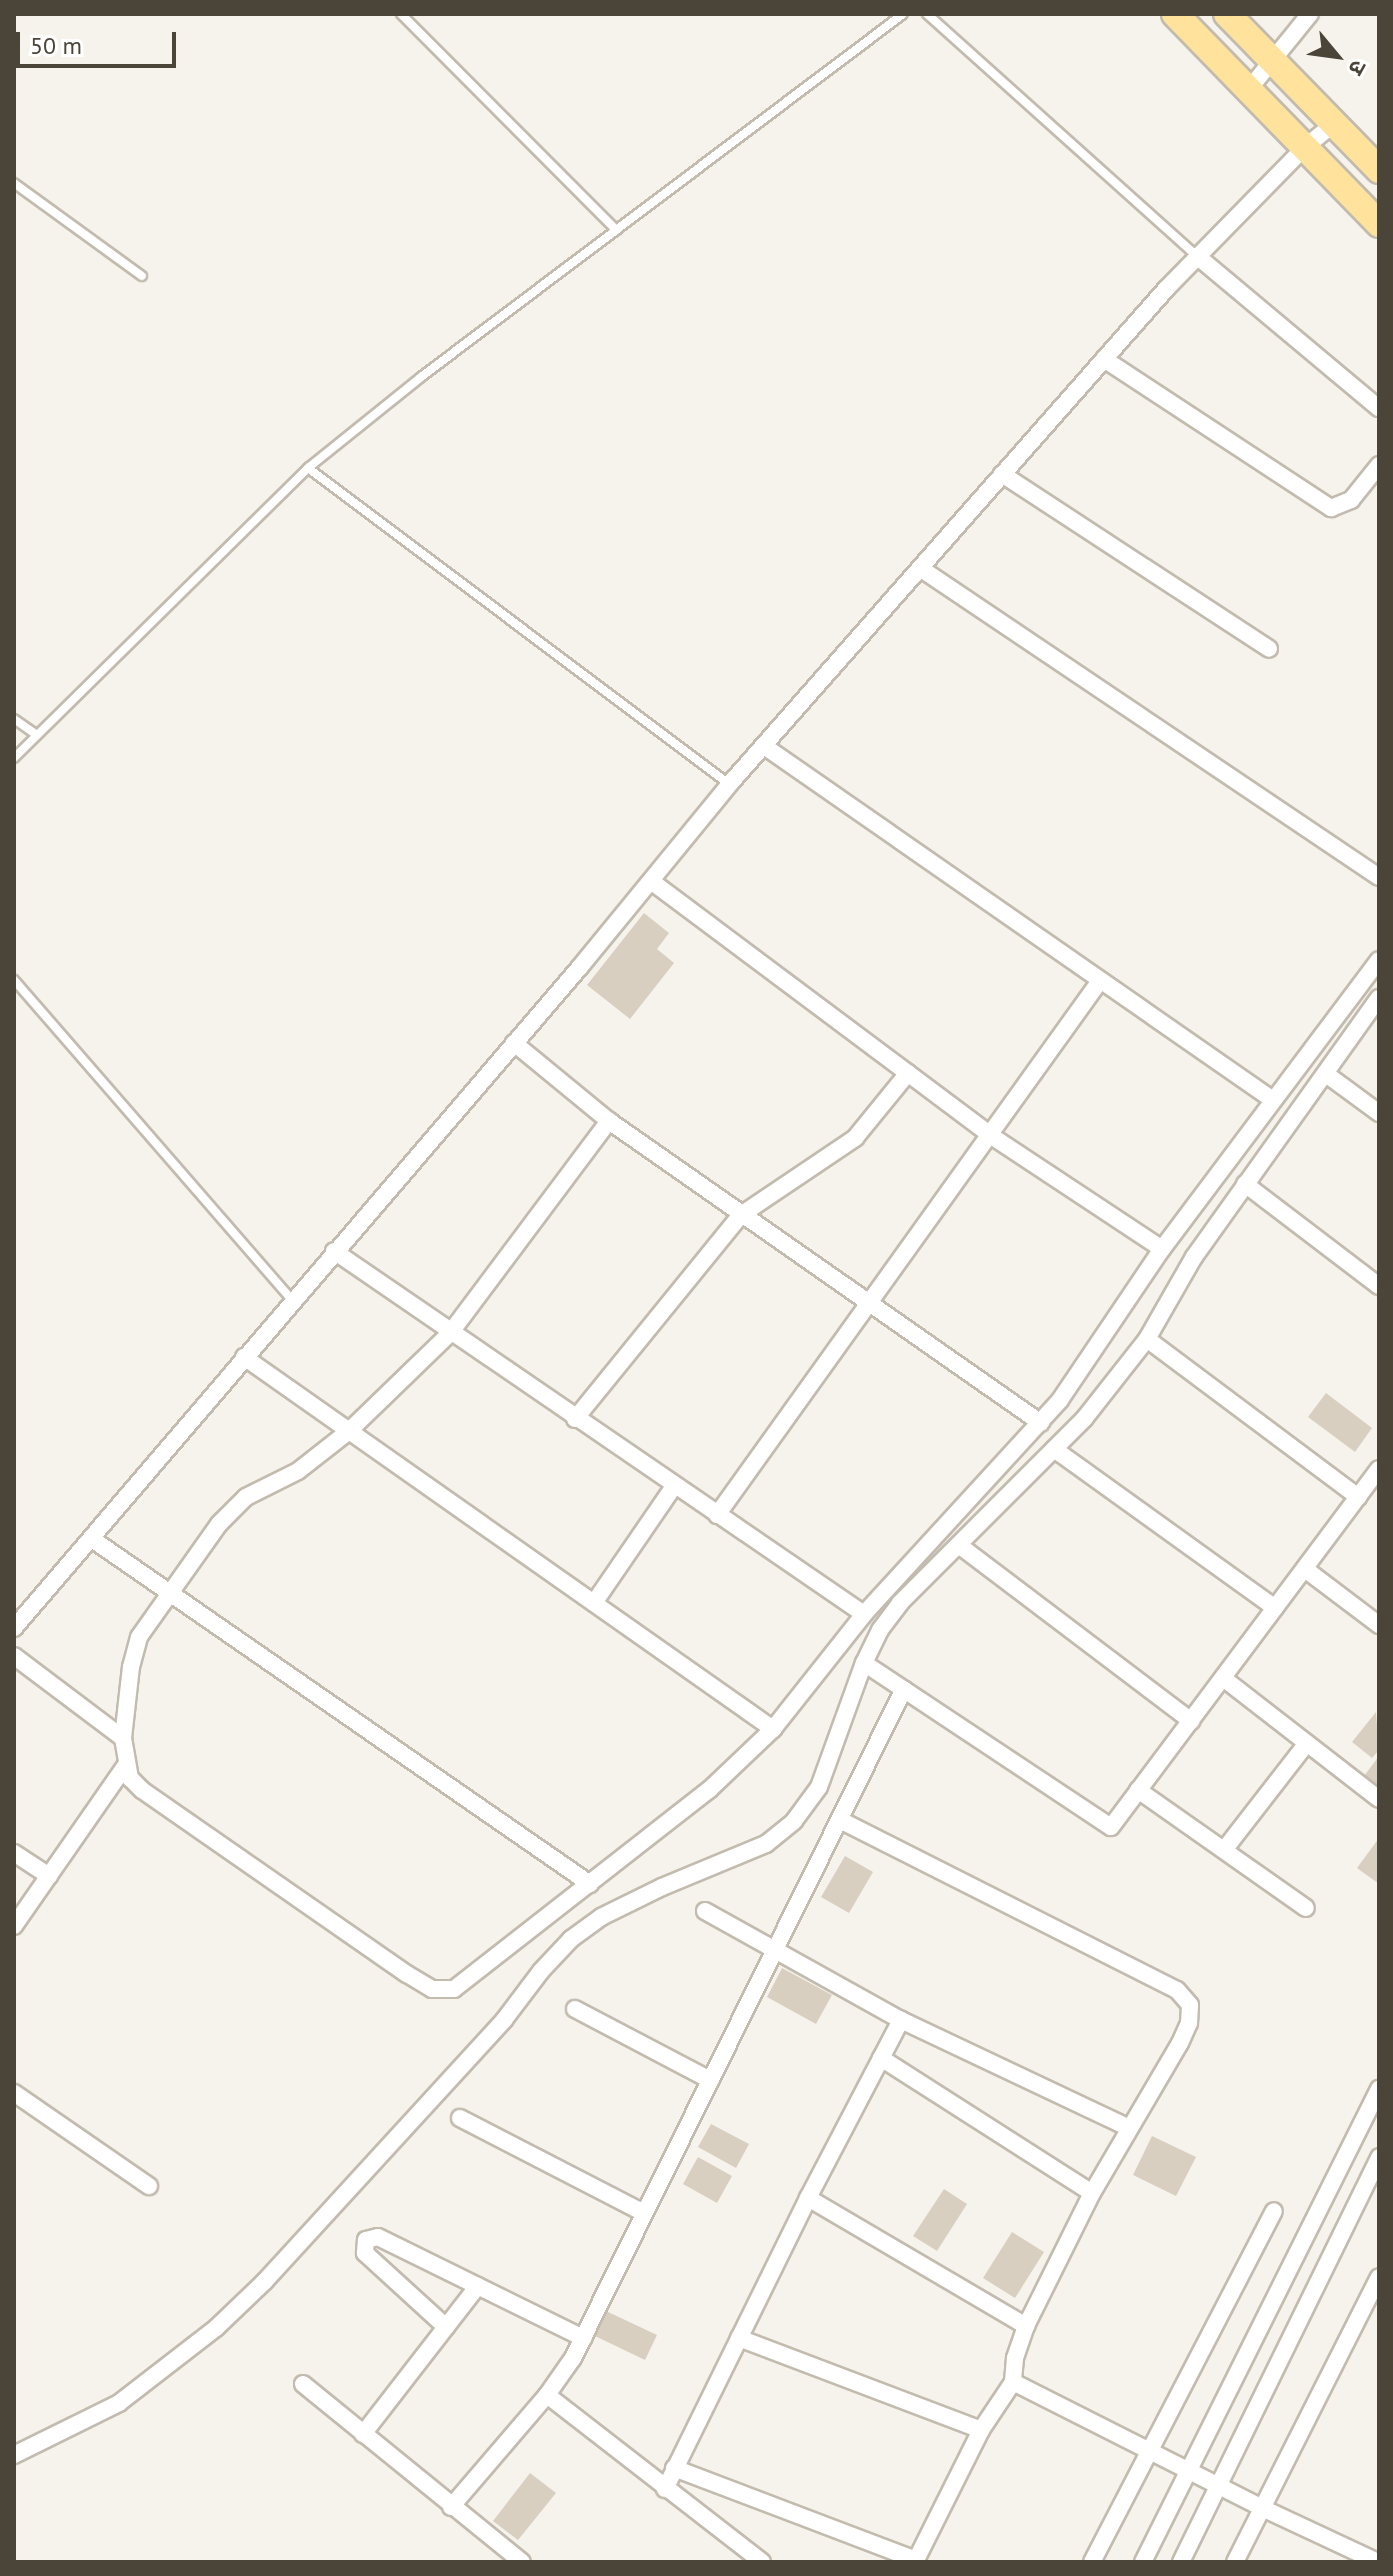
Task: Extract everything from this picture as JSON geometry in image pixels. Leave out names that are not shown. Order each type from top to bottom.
[{"type":"main road","points":[[1175,14],[1379,224]]},
{"type":"main road","points":[[1227,14],[1379,170]]},
{"type":"street","points":[[1250,88],[1275,62],[1310,14]]},
{"type":"street","points":[[14,1628],[514,1043],[729,785],[1197,256],[1304,148],[1334,124]]},
{"type":"street","points":[[1197,256],[1379,408]]},
{"type":"street","points":[[1104,359],[1331,508],[1341,507],[1351,500],[1379,465]]},
{"type":"street","points":[[1002,474],[1269,649]]},
{"type":"street","points":[[920,568],[1379,877]]},
{"type":"street","points":[[764,746],[1099,982],[1273,1100]]},
{"type":"street","points":[[651,881],[990,1135],[1162,1249]]},
{"type":"street","points":[[609,1121],[451,1332],[349,1431],[298,1471],[263,1487],[232,1508],[148,1621],[134,1652],[123,1738],[130,1778],[142,1790],[432,1989],[454,1989],[473,1977],[710,1789],[773,1729],[864,1614],[1041,1423],[1077,1377],[1162,1249],[1379,960]]},
{"type":"street","points":[[717,1515],[1099,982]]},
{"type":"street","points":[[14,2455],[119,2403],[216,2328],[265,2281],[493,2031],[571,1939],[601,1917],[662,1887],[766,1844],[794,1821],[819,1787],[864,1663],[880,1630],[900,1603],[1084,1419],[1147,1339],[1194,1257],[1379,998]]},
{"type":"street","points":[[514,1043],[609,1121],[1041,1423]]},
{"type":"street","points":[[575,1419],[741,1215],[855,1138],[908,1073]]},
{"type":"street","points":[[1326,1074],[1379,1113]]},
{"type":"street","points":[[1245,1184],[1379,1286]]},
{"type":"street","points":[[334,1251],[575,1419],[864,1614]]},
{"type":"street","points":[[1147,1339],[1358,1497]]},
{"type":"street","points":[[244,1357],[773,1729]]},
{"type":"street","points":[[1054,1449],[1275,1608]]},
{"type":"street","points":[[864,1663],[1111,1827],[1379,1469]]},
{"type":"street","points":[[594,1603],[674,1486]]},
{"type":"street","points":[[92,1539],[590,1884]]},
{"type":"street","points":[[960,1546],[1191,1721]]},
{"type":"street","points":[[1305,1569],[1379,1625]]},
{"type":"street","points":[[14,1656],[123,1738]]},
{"type":"street","points":[[1223,1678],[1379,1799]]},
{"type":"street","points":[[451,2507],[547,2395],[583,2338],[904,1689]]},
{"type":"street","points":[[1224,1850],[1307,1743]]},
{"type":"street","points":[[14,1926],[126,1765]]},
{"type":"street","points":[[1138,1790],[1306,1908]]},
{"type":"street","points":[[674,2468],[916,2561],[981,2430],[1013,2382],[1015,2358],[1026,2326],[1092,2193],[1189,2023],[1190,2005],[1177,1990],[840,1820]]},
{"type":"street","points":[[14,1853],[49,1876]]},
{"type":"street","points":[[705,1911],[901,2020],[1129,2128]]},
{"type":"street","points":[[575,2009],[710,2080]]},
{"type":"street","points":[[665,2489],[808,2198],[901,2020]]},
{"type":"street","points":[[881,2058],[1092,2193]]},
{"type":"street","points":[[1143,2562],[1379,2089]]},
{"type":"street","points":[[14,2093],[149,2186]]},
{"type":"street","points":[[460,2118],[644,2213]]},
{"type":"street","points":[[1181,2562],[1379,2157]]},
{"type":"street","points":[[808,2198],[1026,2326]]},
{"type":"street","points":[[1092,2562],[1147,2450],[1274,2211]]},
{"type":"street","points":[[446,2327],[365,2253],[366,2240],[378,2237],[583,2338]]},
{"type":"street","points":[[1235,2562],[1379,2277]]},
{"type":"street","points":[[363,2434],[478,2286]]},
{"type":"street","points":[[739,2338],[981,2430]]},
{"type":"street","points":[[1013,2382],[1219,2487],[1378,2562]]},
{"type":"street","points":[[303,2384],[522,2562]]},
{"type":"street","points":[[547,2395],[762,2562]]},
{"type":"lane","points":[[401,14],[616,230]]},
{"type":"lane","points":[[14,758],[308,468],[421,377],[903,14]]},
{"type":"lane","points":[[927,14],[1197,256]]},
{"type":"lane","points":[[14,183],[142,276]]},
{"type":"lane","points":[[308,468],[729,785]]},
{"type":"lane","points":[[14,719],[37,735]]},
{"type":"lane","points":[[14,980],[292,1300]]},
{"type":"building","points":[[644,913],[669,933],[657,949],[674,963],[630,1019],[587,985]]},
{"type":"building","points":[[1326,1393],[1372,1428],[1355,1452],[1308,1417]]},
{"type":"building","points":[[1376,1712],[1379,1750],[1372,1758],[1352,1742]]},
{"type":"building","points":[[1379,1756],[1379,1787],[1364,1776]]},
{"type":"building","points":[[1379,1838],[1379,1884],[1357,1868]]},
{"type":"building","points":[[845,1856],[873,1872],[849,1913],[821,1897]]},
{"type":"building","points":[[782,1968],[832,1995],[816,2024],[767,1997]]},
{"type":"building","points":[[711,2124],[749,2144],[736,2168],[698,2147]]},
{"type":"building","points":[[1152,2136],[1196,2157],[1176,2196],[1133,2175]]},
{"type":"building","points":[[698,2157],[732,2176],[717,2203],[683,2184]]},
{"type":"building","points":[[944,2189],[967,2204],[937,2251],[913,2236]]},
{"type":"building","points":[[1012,2232],[1044,2252],[1015,2298],[983,2278]]},
{"type":"building","points":[[606,2311],[657,2335],[645,2360],[595,2336]]},
{"type":"building","points":[[530,2473],[556,2493],[518,2540],[493,2521]]}]
